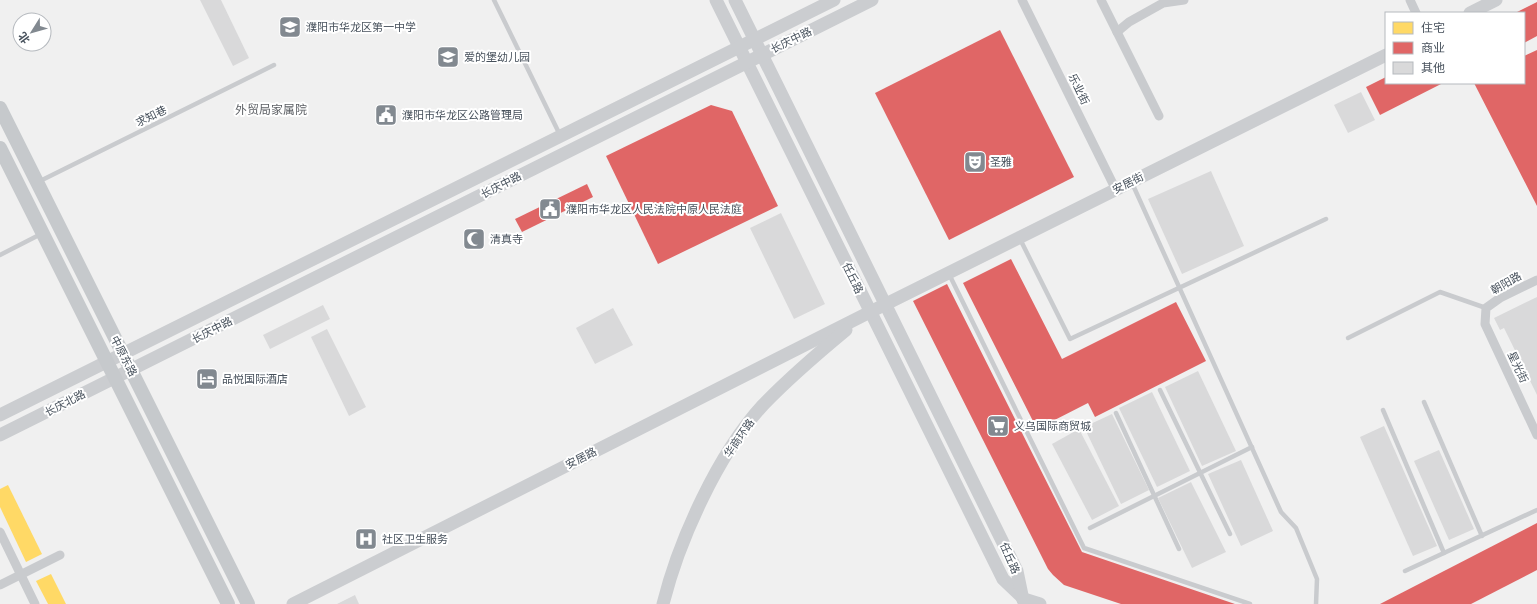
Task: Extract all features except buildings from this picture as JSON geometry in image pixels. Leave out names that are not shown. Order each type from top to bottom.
[{"type":"main road","name":"中原东路","points":[[0,108],[248,604]]},
{"type":"main road","name":"中原东路","points":[[0,148],[228,604]]},
{"type":"street","name":"任丘路","points":[[716,0],[1003,579],[1023,601]]},
{"type":"street","name":"任丘路","points":[[735,0],[884,305],[1017,571],[1023,601]]},
{"type":"street","name":"长庆中路","points":[[123,354],[834,0]]},
{"type":"street","name":"长庆中路","points":[[131,370],[872,0]]},
{"type":"street","name":"乐业街","points":[[1022,0],[1116,190]]},
{"type":"street","points":[[1101,0],[1159,116]]},
{"type":"street","points":[[1117,32],[1158,2],[1184,0]]},
{"type":"street","points":[[1410,0],[1416,12]]},
{"type":"street","points":[[1472,12],[1496,0]]},
{"type":"street","name":"安居街","points":[[870,312],[1385,56]]},
{"type":"street","name":"朝阳路","points":[[1486,308],[1500,298],[1537,280]]},
{"type":"street","name":"星光街","points":[[1486,308],[1485,324],[1537,434]]},
{"type":"street","name":"安居路","points":[[293,604],[870,312]]},
{"type":"street","name":"华商环路","points":[[663,604],[679,551],[725,459],[742,431],[763,406],[810,359],[870,312]]},
{"type":"street","name":"长庆北路","points":[[0,415],[123,354]]},
{"type":"street","name":"长庆北路","points":[[0,435],[131,370]]},
{"type":"street","points":[[0,532],[35,604]]},
{"type":"street","points":[[0,585],[60,555]]},
{"type":"street","points":[[1023,601],[1040,604]]},
{"type":"lane","points":[[494,0],[561,137]]},
{"type":"lane","name":"求知巷","points":[[37,182],[274,65]]},
{"type":"lane","points":[[1132,182],[1281,512],[1296,528],[1317,579],[1316,604]]},
{"type":"lane","points":[[1019,238],[1070,339],[1326,219]]},
{"type":"lane","points":[[0,254],[43,233]]},
{"type":"lane","points":[[948,273],[1084,548],[1250,604]]},
{"type":"lane","points":[[1348,338],[1440,292],[1486,308]]},
{"type":"lane","points":[[1160,390],[1230,534]]},
{"type":"lane","points":[[1424,402],[1482,536]]},
{"type":"lane","points":[[1383,410],[1444,553]]},
{"type":"lane","points":[[1116,413],[1179,549]]},
{"type":"lane","points":[[1090,528],[1252,447]]},
{"type":"lane","points":[[1405,571],[1537,510]]},
{"type":"place","name":"濮阳市华龙区第一中学","points":[[290,27]]},
{"type":"place","name":"爱的堡幼儿园","points":[[448,57]]},
{"type":"place","name":"濮阳市华龙区公路管理局","points":[[386,115]]},
{"type":"place","name":"圣雅","points":[[975,162]]},
{"type":"place","name":"濮阳市华龙区人民法院中原人民法庭","points":[[550,209]]},
{"type":"place","name":"清真寺","points":[[474,239]]},
{"type":"place","name":"品悦国际酒店","points":[[207,379]]},
{"type":"place","name":"义乌国际商贸城","points":[[998,426]]},
{"type":"place","name":"社区卫生服务","points":[[366,539]]},
{"type":"district","name":"外贸局家属院","points":[[271,110]]}]
